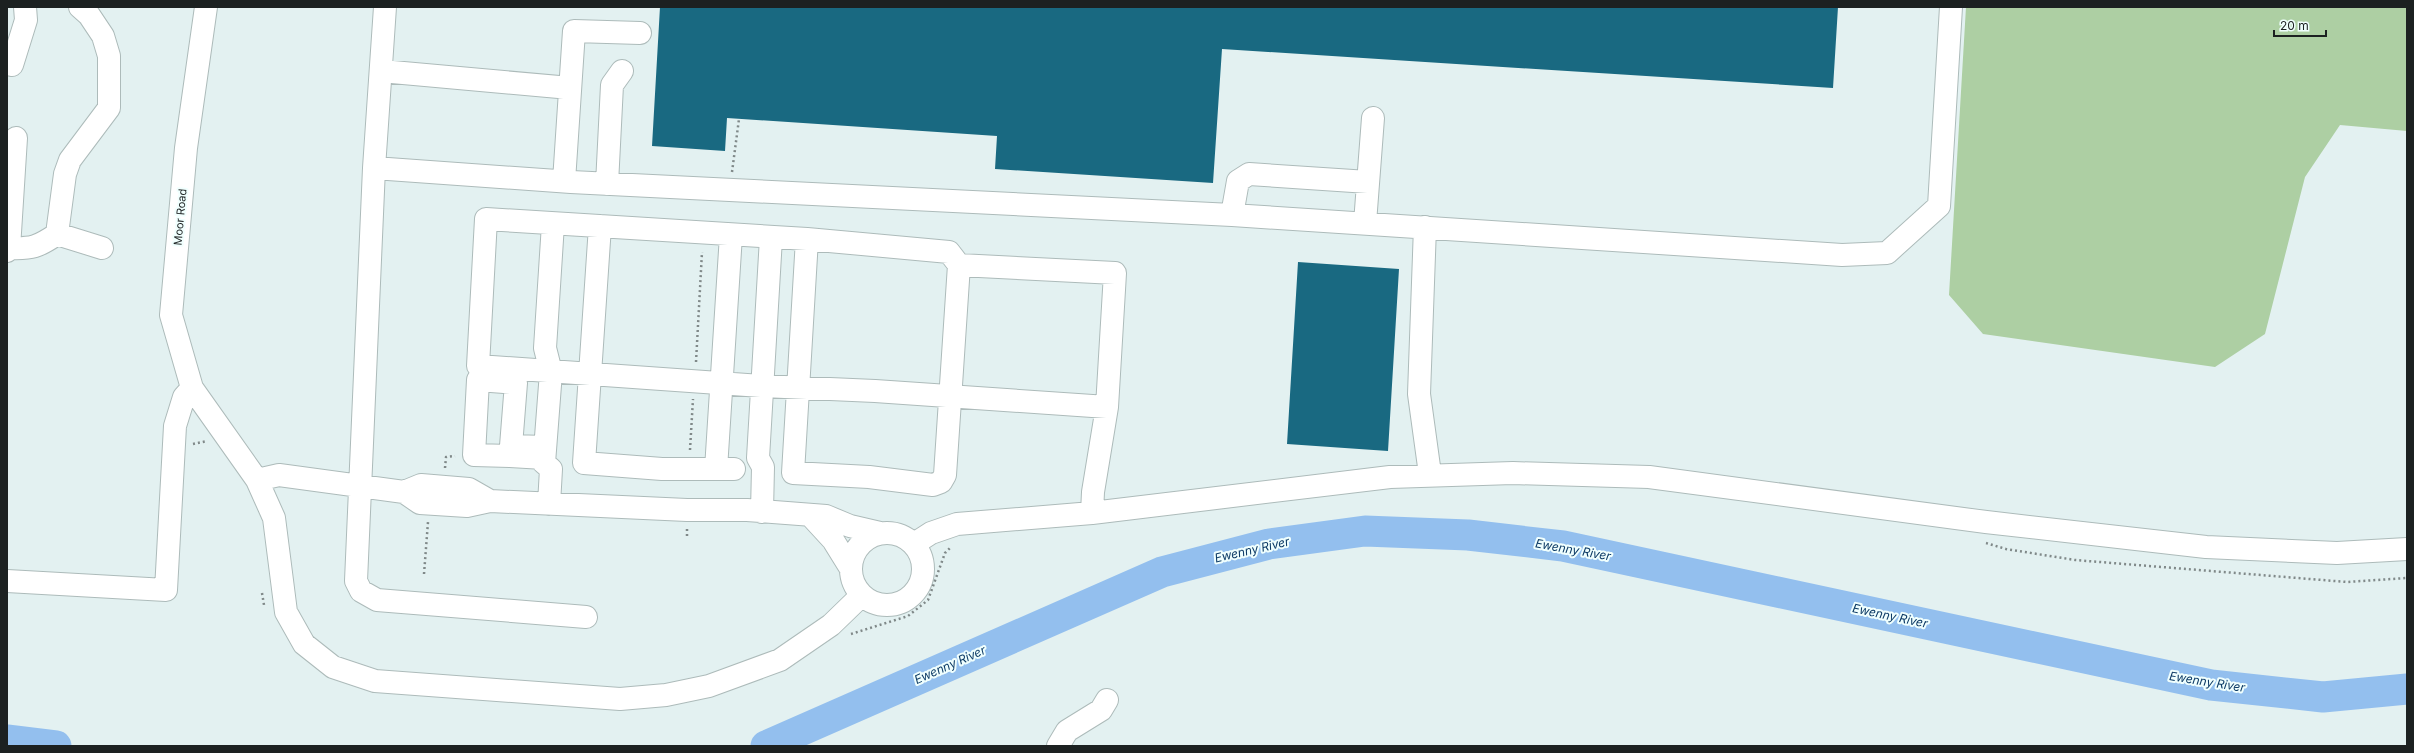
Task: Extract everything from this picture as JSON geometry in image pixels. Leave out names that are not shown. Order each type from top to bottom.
[{"type":"street","points":[[7,64],[12,64],[17,50],[26,20],[25,7]]},
{"type":"street","points":[[16,138],[8,249],[29,249],[39,246],[57,234],[65,174],[70,160],[109,108],[109,56],[103,36],[89,15],[80,7]]},
{"type":"street","name":"Moor Road","points":[[206,7],[186,148],[171,315],[192,388],[257,480],[274,518],[286,612],[304,644],[333,667],[375,681],[620,699],[666,695],[709,686],[780,660],[831,625],[862,595]]},
{"type":"street","points":[[385,7],[374,168],[356,581],[361,591],[377,600],[586,617]]},
{"type":"street","points":[[374,168],[607,184],[1232,214],[1842,255],[1887,253],[1938,206],[1951,7]]},
{"type":"street","points":[[564,181],[574,30],[640,33]]},
{"type":"street","points":[[381,71],[570,88]]},
{"type":"street","points":[[607,184],[612,85],[622,71]]},
{"type":"street","points":[[1365,223],[1373,118]]},
{"type":"street","points":[[1232,214],[1238,181],[1249,174],[1368,182]]},
{"type":"street","points":[[807,239],[799,387],[793,473],[869,476],[933,485],[941,482],[945,475],[950,396],[959,265],[948,252],[807,239],[771,238],[486,219],[478,366],[761,386],[799,387],[950,396],[1107,407]]},
{"type":"street","points":[[542,504],[537,468],[545,456],[551,372],[545,348],[553,224]]},
{"type":"street","points":[[600,226],[592,374],[584,463],[689,470],[725,469],[722,383],[731,235]]},
{"type":"street","points":[[1424,227],[1419,394],[1430,474]]},
{"type":"street","points":[[57,234],[102,248]]},
{"type":"street","points":[[755,511],[763,466],[758,458],[761,386],[771,238]]},
{"type":"street","points":[[959,265],[1115,273],[1107,407],[1093,492],[1092,513]]},
{"type":"street","points":[[7,581],[166,590],[175,426],[184,397],[192,388]]},
{"type":"street","points":[[510,451],[545,456]]},
{"type":"street","points":[[914,544],[931,533],[957,524],[1092,513],[1263,491],[1430,474],[1513,473],[1649,478],[1986,522],[2206,547],[2337,553],[2407,549]]},
{"type":"street","points":[[257,480],[279,475],[404,492],[420,503],[467,506],[490,501],[755,511],[826,516],[850,526],[880,533],[892,533],[904,537],[914,544],[920,554],[923,575],[919,586],[913,594],[904,601],[882,605],[872,602],[862,595],[852,579],[851,569],[853,557],[859,546],[868,538],[880,533]]},
{"type":"street","points":[[810,515],[833,540],[851,569]]},
{"type":"street","points":[[1058,744],[1067,730],[1086,717],[1101,710],[1107,700]]},
{"type":"path","points":[[192,448],[193,443],[208,441],[211,445]]},
{"type":"path","points":[[1984,542],[2006,549],[2075,560],[2347,582],[2407,578]]},
{"type":"path","points":[[848,635],[908,616],[928,600],[944,553],[956,544]]},
{"type":"path","points":[[262,592],[262,599],[267,612]]},
{"type":"green space","points":[[1966,7],[2407,7],[2407,131],[2340,125],[2305,177],[2265,334],[2215,367],[1983,334],[1949,295]]},
{"type":"building","points":[[660,7],[1838,7],[1833,88],[1222,49],[1213,183],[995,169],[997,136],[727,118],[725,151],[652,146]]},
{"type":"building","points":[[1298,262],[1399,269],[1388,451],[1287,444]]},
{"type":"waterway","name":"Ewenny River","points":[[766,746],[1162,572],[1269,544],[1365,531],[1468,535],[1563,546],[2211,685],[2323,697],[2407,689]]},
{"type":"waterway","name":"Ewenny River","points":[[7,740],[56,746]]}]
